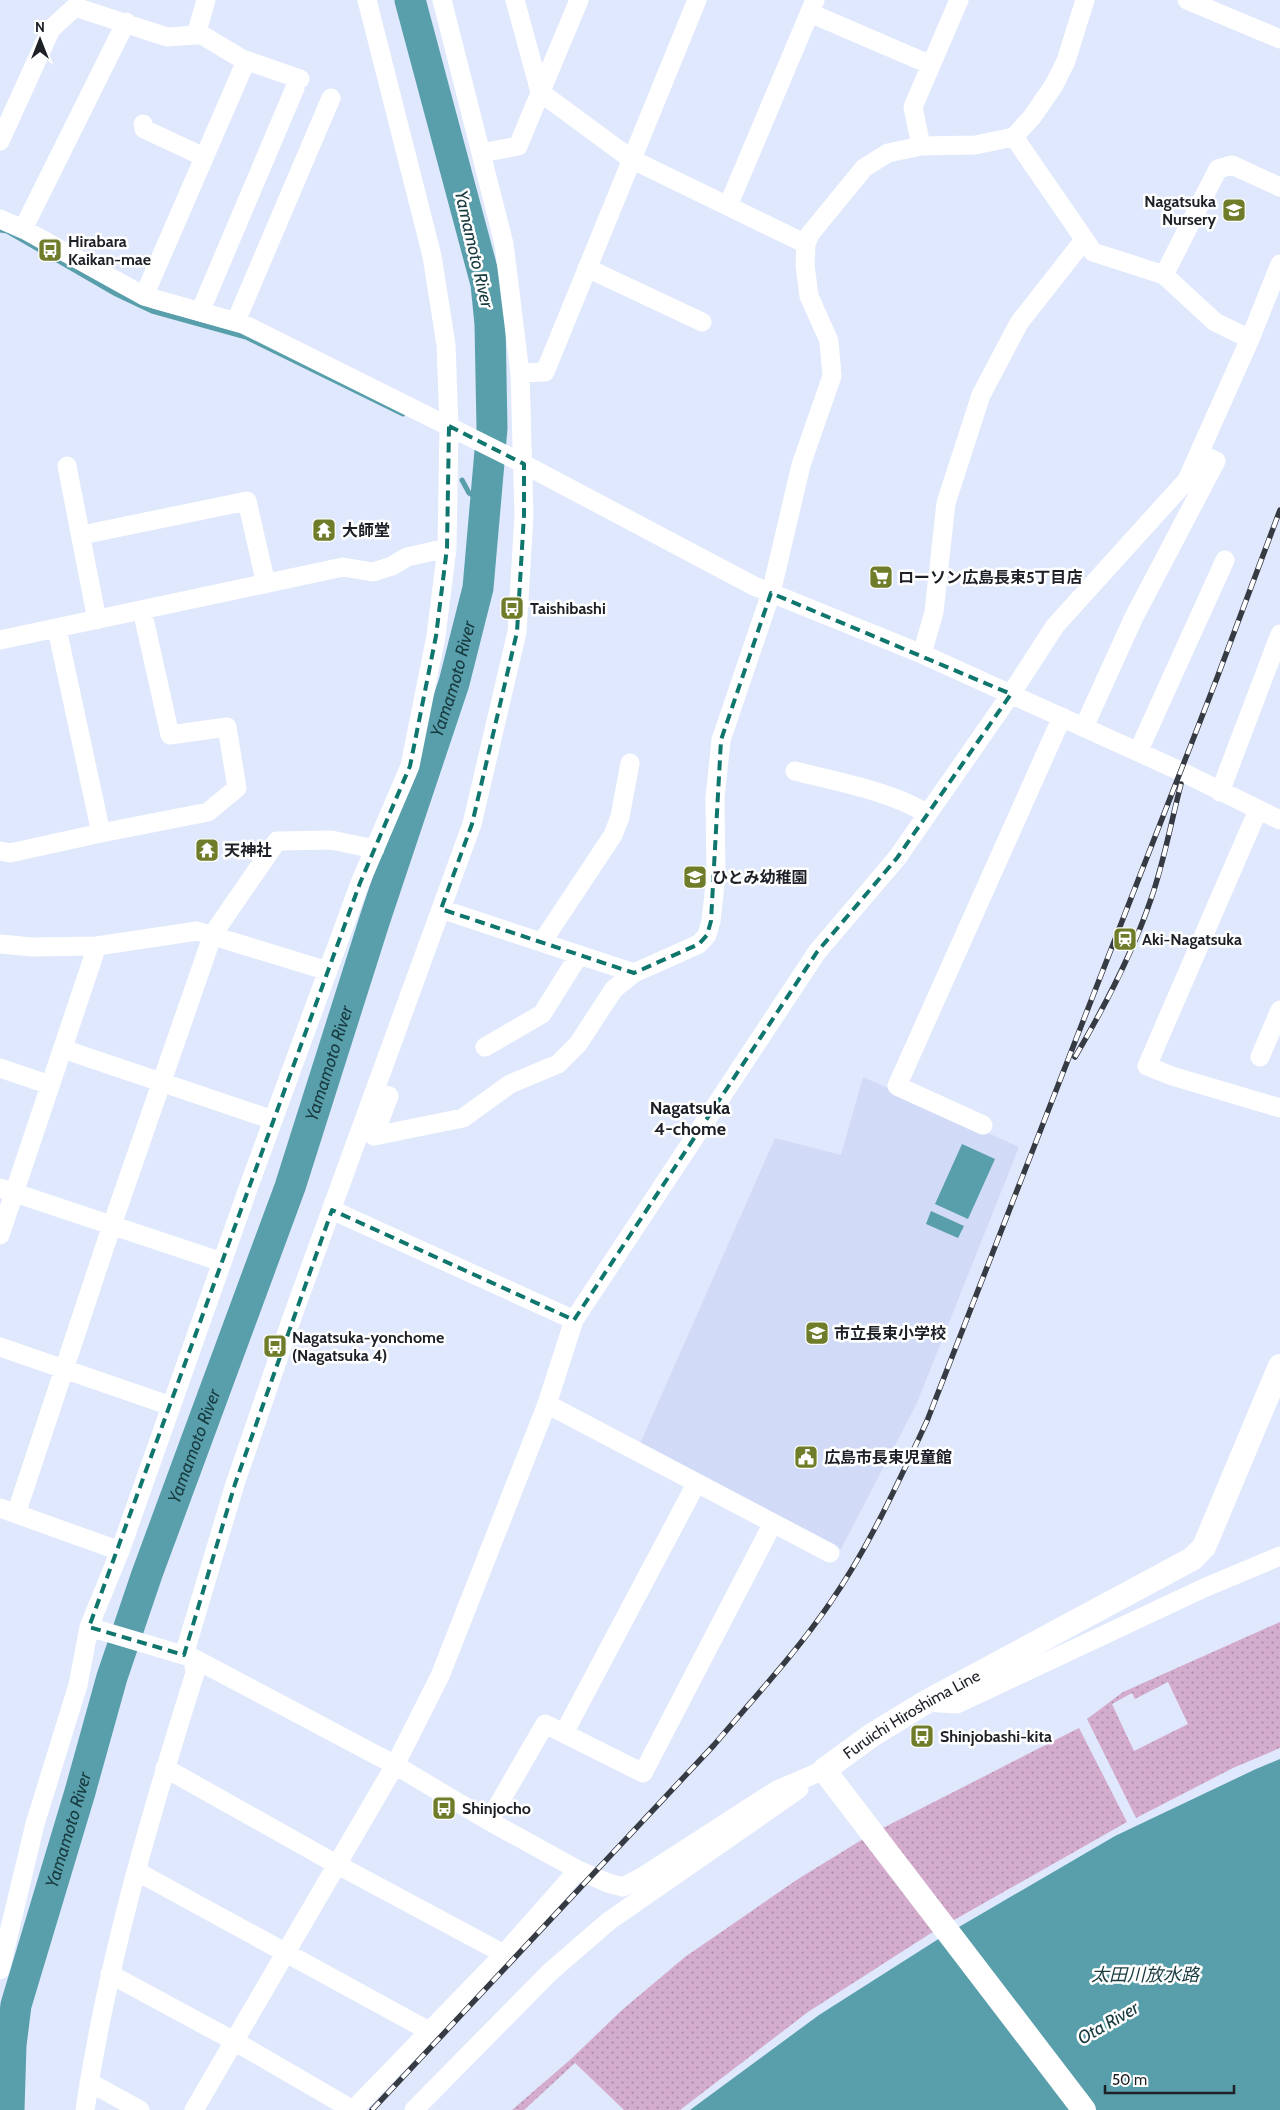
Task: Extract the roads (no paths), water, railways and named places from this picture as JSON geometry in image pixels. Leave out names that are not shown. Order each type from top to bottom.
[{"type":"main road","name":"Furuichi Hiroshima Line","points":[[830,1778],[872,1735],[926,1702],[1192,1559],[1204,1546],[1278,1375]]},
{"type":"main road","points":[[830,1778],[1084,2110]]},
{"type":"street","points":[[0,141],[51,29],[75,7],[167,36],[196,35],[206,0]]},
{"type":"street","points":[[354,0],[389,125],[404,139]]},
{"type":"street","points":[[0,1970],[7,1908],[78,1686],[94,1628],[273,1120],[375,849],[410,766],[436,636],[447,548],[454,429],[446,345],[432,256],[404,139],[367,0]]},
{"type":"street","points":[[86,2110],[110,1974],[165,1768],[195,1673],[185,1655],[235,1484],[374,1092],[472,824],[518,632],[524,515],[520,462],[520,373],[504,244],[442,0]]},
{"type":"street","points":[[515,0],[540,92],[631,159],[806,244]]},
{"type":"street","points":[[481,154],[518,146],[579,0]]},
{"type":"street","points":[[520,373],[545,372],[697,0]]},
{"type":"street","points":[[921,146],[913,107],[959,0]]},
{"type":"street","points":[[374,1092],[389,1096],[374,1136],[463,1118],[510,1084],[558,1064],[578,1044],[614,989],[634,974],[699,944],[707,935],[711,921],[716,875],[715,798],[721,740],[771,593],[801,465],[832,376],[829,341],[809,296],[804,265],[806,244],[810,234],[864,168],[888,153],[921,146],[975,145],[1014,137],[1032,117],[1054,85],[1066,61],[1085,0]]},
{"type":"street","points":[[1187,0],[1280,39]]},
{"type":"street","points":[[728,206],[812,6],[931,65]]},
{"type":"street","points":[[23,229],[126,22]]},
{"type":"street","points":[[197,32],[246,60],[298,83],[200,312]]},
{"type":"street","points":[[144,296],[246,60]]},
{"type":"street","points":[[236,321],[331,98]]},
{"type":"street","points":[[142,124],[144,129],[204,157]]},
{"type":"street","points":[[1014,137],[1092,252],[1164,276],[1215,322],[1250,339]]},
{"type":"street","points":[[1164,276],[1218,169],[1232,165],[1280,187]]},
{"type":"street","points":[[0,219],[23,229],[144,296],[236,321],[520,462],[754,586],[922,654],[1138,752],[1280,820]]},
{"type":"street","points":[[922,654],[934,612],[946,503],[981,395],[1019,323],[1084,240]]},
{"type":"street","points":[[194,2110],[395,1765],[440,1676],[547,1404],[574,1320],[817,952],[897,858],[1011,694],[1055,626],[1186,480],[1250,339],[1280,264]]},
{"type":"street","points":[[587,268],[702,322]]},
{"type":"street","points":[[1084,727],[1134,617],[1216,461],[1199,453]]},
{"type":"street","points":[[67,466],[82,535],[97,620]]},
{"type":"street","points":[[82,535],[247,501],[266,584]]},
{"type":"street","points":[[0,640],[343,567],[372,572],[392,566],[407,557],[447,548]]},
{"type":"street","points":[[1138,752],[1225,560]]},
{"type":"street","points":[[0,851],[10,853],[208,812],[237,788],[227,726],[170,735],[142,610]]},
{"type":"street","points":[[57,629],[101,833]]},
{"type":"street","points":[[1220,792],[1280,634]]},
{"type":"street","points":[[983,1125],[897,1086],[1062,717]]},
{"type":"street","points":[[542,942],[613,835],[620,817],[630,763]]},
{"type":"street","points":[[795,771],[857,787],[914,805],[928,814]]},
{"type":"street","points":[[1258,810],[1147,1066],[1280,1108]]},
{"type":"street","points":[[120,1551],[8,1511],[65,1369],[112,1225],[213,934],[277,841],[331,840],[375,849]]},
{"type":"street","points":[[441,909],[634,974]]},
{"type":"street","points":[[0,944],[32,948],[97,946],[197,931],[213,934],[328,971]]},
{"type":"street","points":[[0,1235],[7,1190],[50,1085],[97,946]]},
{"type":"street","points":[[486,1047],[542,1014],[579,955]]},
{"type":"street","points":[[1260,1057],[1280,1012]]},
{"type":"street","points":[[62,1049],[273,1120]]},
{"type":"street","points":[[0,1068],[50,1085]]},
{"type":"street","points":[[7,1190],[222,1262]]},
{"type":"street","points":[[332,1210],[574,1320]]},
{"type":"street","points":[[0,1348],[171,1406]]},
{"type":"street","points":[[547,1404],[830,1553]]},
{"type":"street","points":[[564,1734],[696,1484]]},
{"type":"street","points":[[489,1821],[545,1724],[643,1773],[773,1523]]},
{"type":"street","points":[[926,1702],[957,1704],[1204,1588],[1280,1556]]},
{"type":"street","points":[[94,1628],[185,1655],[395,1765],[489,1821],[578,1870],[608,1883],[623,1887],[642,1877],[777,1790],[830,1778]]},
{"type":"street","points":[[165,1768],[336,1864],[504,1954]]},
{"type":"street","points":[[414,2110],[550,1972],[609,1921],[789,1798],[830,1778]]},
{"type":"street","points":[[110,1974],[234,2041],[353,2110],[504,1954],[578,1870]]},
{"type":"street","points":[[136,1871],[429,2031]]},
{"type":"street","points":[[90,2082],[140,2110]]},
{"type":"water","points":[[962,1144],[995,1159],[968,1219],[935,1204]]},
{"type":"water","points":[[931,1211],[964,1226],[958,1238],[926,1224]]},
{"type":"water","name":"太田川放水路","points":[[1280,1759],[1280,2110],[690,2110],[819,2015],[940,1938],[1115,1836]]},
{"type":"waterway","name":"Yamamoto River","points":[[9,2110],[11,2045],[16,2005],[80,1792],[112,1677],[147,1574],[290,1187],[375,919],[454,683],[478,588],[492,428],[490,324],[486,284],[410,0]]},
{"type":"waterway","points":[[0,230],[7,231],[116,294],[152,311],[246,337],[403,414]]},
{"type":"waterway","points":[[462,480],[469,493],[486,502]]},
{"type":"railway","points":[[372,2110],[714,1745],[803,1640],[858,1560],[927,1421],[1217,678],[1280,510]]},
{"type":"railway","points":[[1075,1057],[1117,980],[1144,920],[1160,871],[1181,784]]},
{"type":"place","name":"Nagatsuka Nursery","points":[[1234,210]]},
{"type":"place","name":"Hirabara Kaikan-mae","points":[[50,250]]},
{"type":"place","name":"大師堂","points":[[324,530]]},
{"type":"place","name":"ローソン広島長束5丁目店","points":[[881,577]]},
{"type":"place","name":"Taishibashi","points":[[512,608]]},
{"type":"place","name":"天神社","points":[[207,850]]},
{"type":"place","name":"ひとみ幼稚園","points":[[695,877]]},
{"type":"place","name":"Aki-Nagatsuka","points":[[1125,939]]},
{"type":"place","name":"市立長束小学校","points":[[817,1333]]},
{"type":"place","name":"Nagatsuka-yonchome (Nagatsuka 4)","points":[[275,1346]]},
{"type":"place","name":"広島市長束児童館","points":[[806,1457]]},
{"type":"place","name":"Shinjobashi-kita","points":[[922,1736]]},
{"type":"place","name":"Shinjocho","points":[[444,1808]]},
{"type":"district","name":"Nagatsuka 4-chome","points":[[690,1118]]},
{"type":"water label","name":"Ota River","points":[[1108,2023]]}]
